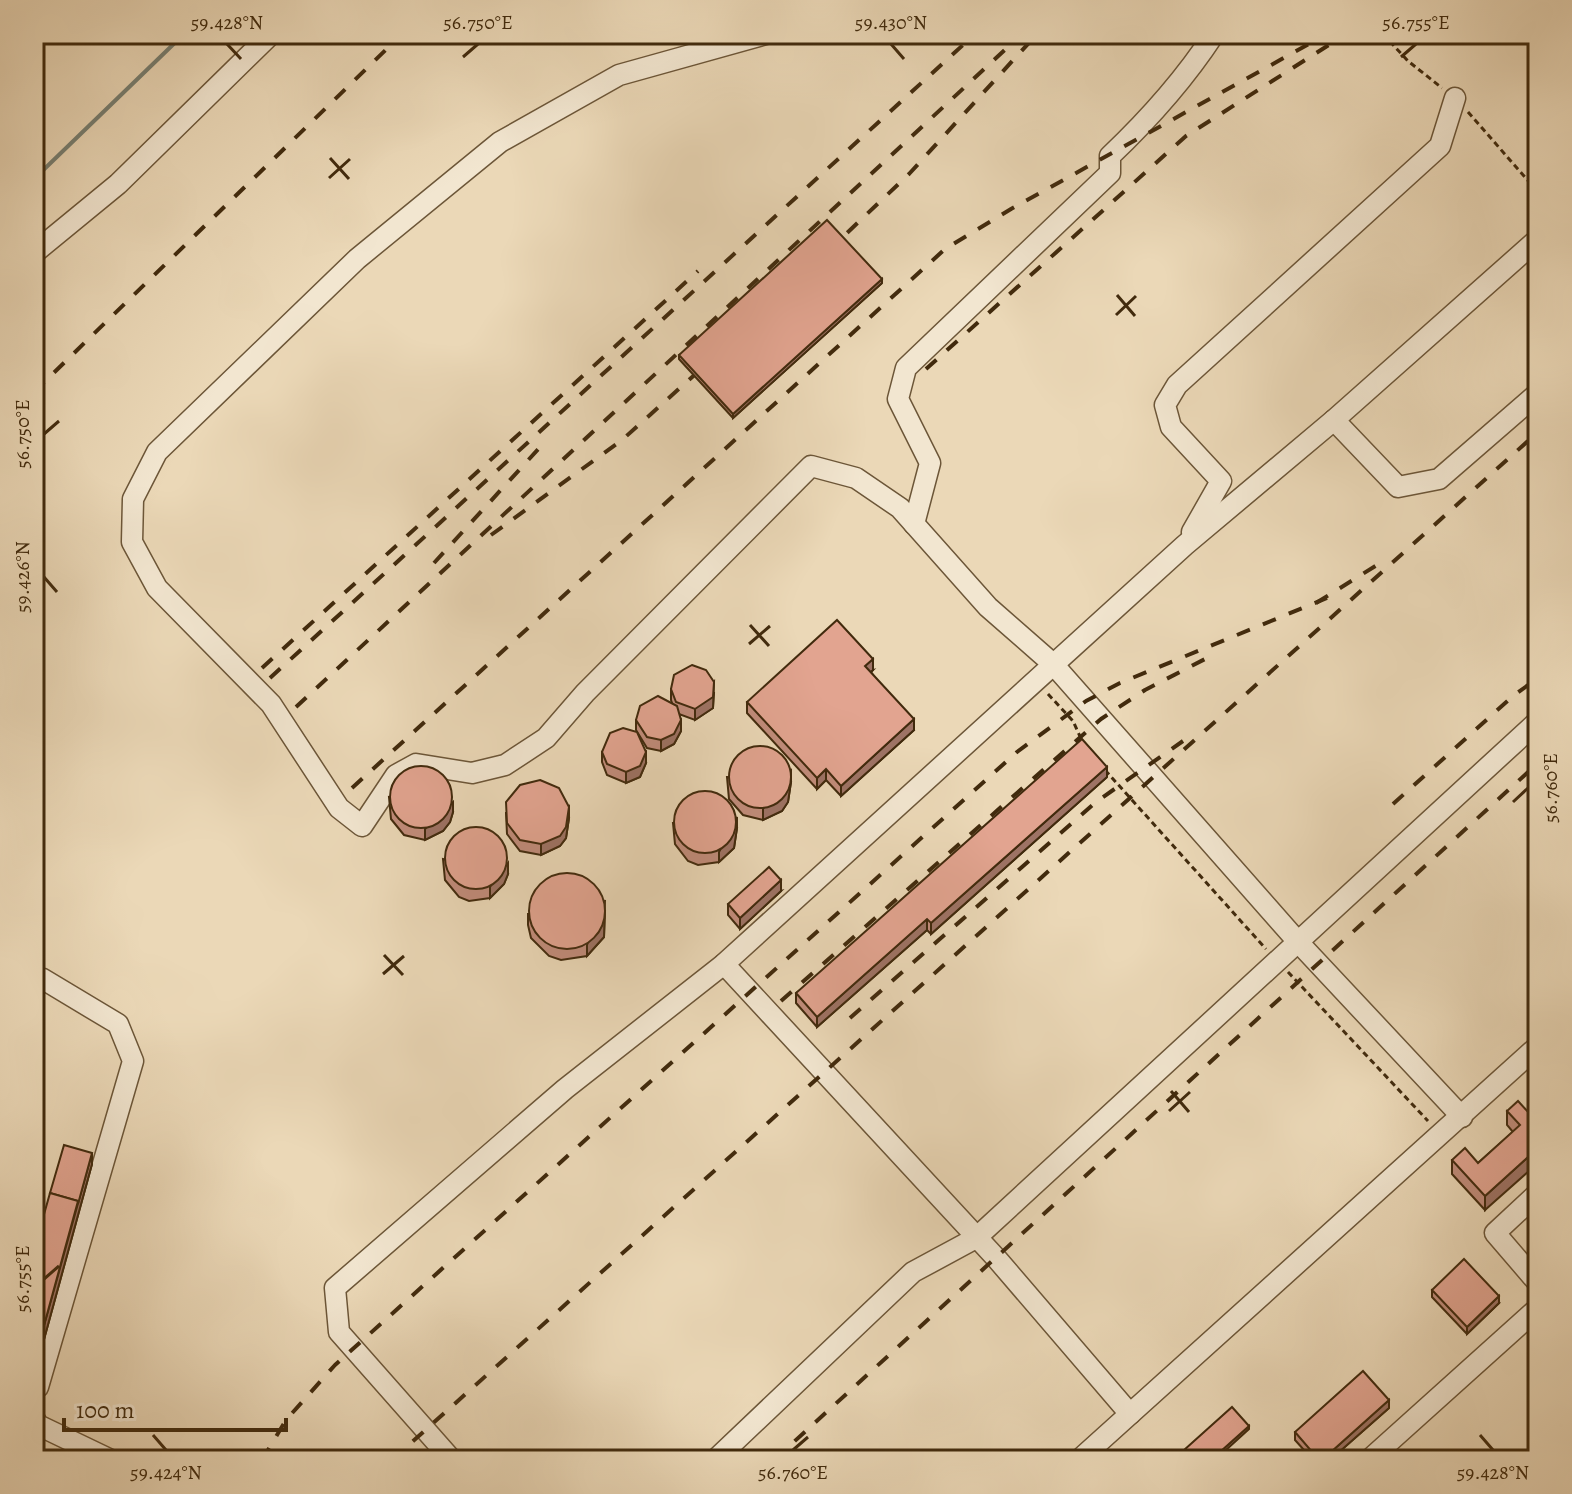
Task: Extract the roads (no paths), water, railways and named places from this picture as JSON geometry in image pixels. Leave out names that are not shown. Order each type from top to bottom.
[{"type":"street","points":[[34,253],[118,184],[271,34]]},
{"type":"street","points":[[766,34],[619,75],[500,142],[357,259],[157,452],[133,499],[132,542],[157,588],[271,704],[339,808],[362,826],[396,775],[416,764],[472,773],[505,765],[546,738],[585,693],[811,466],[856,478],[900,508],[988,607],[1053,664],[1299,943],[1462,1117]]},
{"type":"street","points":[[914,524],[930,463],[898,399],[906,368],[1110,173],[1110,156],[1146,122],[1189,73],[1214,34]]},
{"type":"street","points":[[1185,545],[1221,481],[1171,427],[1165,405],[1177,385],[1440,146],[1455,98]]},
{"type":"street","points":[[452,1460],[339,1332],[335,1288],[565,1089],[724,964],[1185,545],[1334,420],[1538,239]]},
{"type":"street","points":[[1334,420],[1398,487],[1439,479],[1538,393]]},
{"type":"street","points":[[715,1460],[913,1272],[976,1238],[1538,721]]},
{"type":"street","points":[[724,964],[976,1238],[1130,1414]]},
{"type":"street","points":[[34,978],[43,979],[118,1024],[133,1061],[38,1387],[34,1390]]},
{"type":"street","points":[[1079,1460],[1538,1046]]},
{"type":"street","points":[[1538,1193],[1495,1233],[1538,1283]]},
{"type":"street","points":[[1369,1460],[1538,1308]]},
{"type":"street","points":[[34,1418],[38,1425],[111,1460]]},
{"type":"waterway","points":[[34,179],[184,34]]},
{"type":"railway","points":[[34,392],[402,34]]},
{"type":"railway","points":[[270,678],[975,34]]},
{"type":"railway","points":[[296,707],[1022,34]]},
{"type":"railway","points":[[827,252],[909,174],[1037,34]]},
{"type":"railway","points":[[352,788],[945,249],[1011,209],[1327,34]]},
{"type":"railway","points":[[926,369],[1186,136],[1346,34]]},
{"type":"railway","points":[[262,668],[698,271]]},
{"type":"railway","points":[[491,535],[622,440],[710,361]]},
{"type":"railway","points":[[392,1460],[1538,432]]},
{"type":"railway","points":[[434,563],[542,445]]},
{"type":"railway","points":[[1316,603],[1377,565]]},
{"type":"railway","points":[[262,1460],[286,1420],[335,1365],[1017,752],[1086,701],[1120,683],[1327,598]]},
{"type":"railway","points":[[781,1001],[1101,719],[1145,690],[1209,657]]},
{"type":"railway","points":[[1393,804],[1513,696],[1538,678]]},
{"type":"railway","points":[[850,1018],[1096,802],[1183,741]]},
{"type":"railway","points":[[774,1460],[1538,763]]}]
